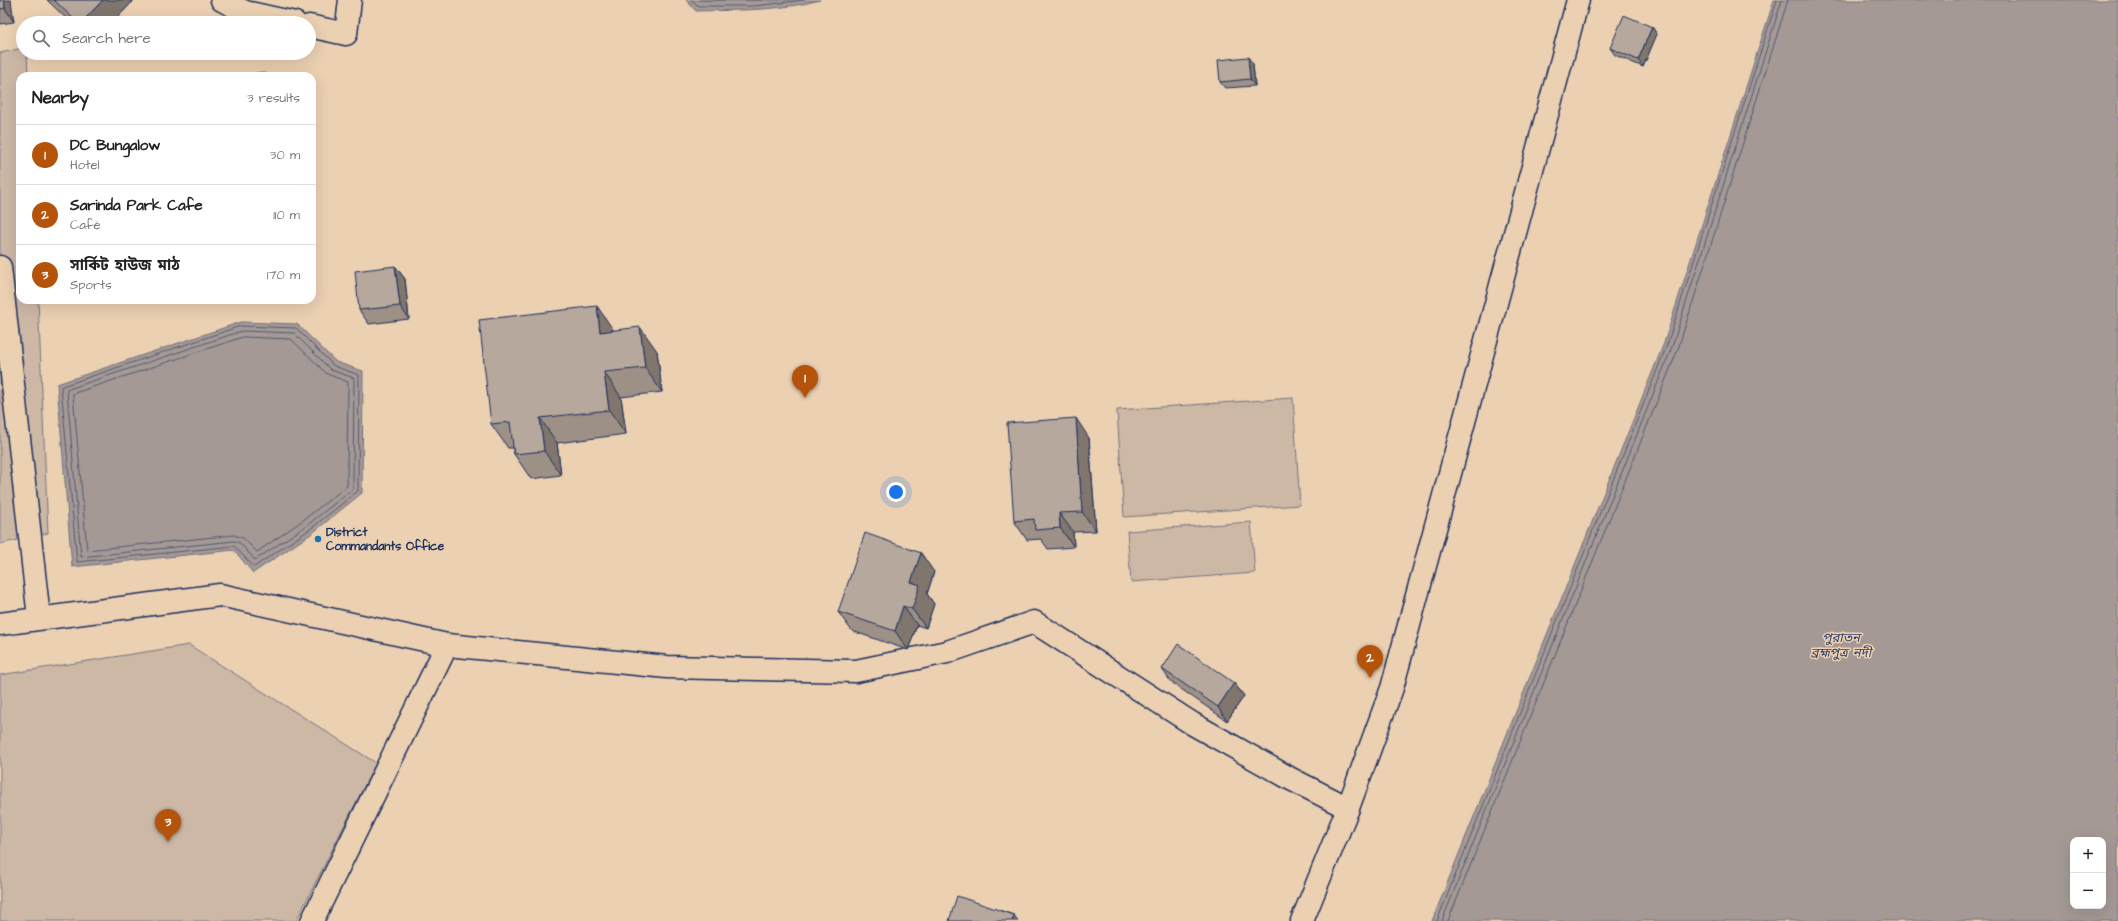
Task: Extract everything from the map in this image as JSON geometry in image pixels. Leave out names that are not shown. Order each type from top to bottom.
[{"type":"street","points":[[222,0],[245,12],[263,16]]},
{"type":"street","points":[[316,28],[346,34],[350,0]]},
{"type":"street","points":[[1302,921],[1348,808],[1392,688],[1578,0]]},
{"type":"street","points":[[0,267],[39,618]]},
{"type":"street","points":[[0,624],[220,595],[446,645],[667,667],[856,671],[947,652],[1034,622],[1193,724],[1291,779],[1348,808]]},
{"type":"street","points":[[312,921],[446,645]]},
{"type":"shaded area","points":[[16,50],[16,60],[27,60],[28,72],[16,72],[16,304],[38,304],[48,533],[0,544],[0,53]]},
{"type":"shaded area","points":[[1293,398],[1300,505],[1124,517],[1117,410]]},
{"type":"shaded area","points":[[1251,522],[1255,573],[1131,582],[1127,531]]},
{"type":"shaded area","points":[[189,645],[376,763],[296,921],[0,921],[0,675]]},
{"type":"water","points":[[686,0],[820,0],[805,4],[774,8],[696,11]]},
{"type":"water","name":"পুরাতন ব্রহ্মপুত্র নদী","points":[[1774,0],[2118,0],[2118,921],[1432,921],[1664,343]]},
{"type":"water","points":[[241,322],[297,324],[336,362],[363,371],[362,493],[311,534],[253,573],[234,550],[72,567],[57,384]]},
{"type":"building","points":[[0,0],[4,0],[5,8],[0,9]]},
{"type":"building","points":[[54,0],[103,0],[88,16],[71,16]]},
{"type":"building","points":[[1624,15],[1652,27],[1638,60],[1610,48]]},
{"type":"building","points":[[1248,57],[1250,79],[1220,82],[1218,60]]},
{"type":"building","points":[[395,266],[400,306],[359,310],[355,271]]},
{"type":"building","points":[[597,306],[600,332],[640,327],[645,368],[604,372],[609,410],[540,418],[544,451],[514,454],[510,422],[491,424],[479,320]]},
{"type":"building","points":[[1076,418],[1082,512],[1059,513],[1060,528],[1035,530],[1034,519],[1014,521],[1007,423]]},
{"type":"building","points":[[865,533],[921,553],[911,582],[920,585],[912,609],[903,606],[895,631],[838,612]]},
{"type":"building","points":[[1178,644],[1234,683],[1218,707],[1162,669]]},
{"type":"building","points":[[957,896],[1014,915],[1012,921],[949,921]]},
{"type":"place","name":"DC Bungalow","points":[[805,398]]},
{"type":"place","name":"District Commandants Office","points":[[318,539]]},
{"type":"place","name":"Sarinda Park Cafe","points":[[1370,678]]},
{"type":"place","name":"সার্কিট হাউজ মাঠ","points":[[168,842]]}]
